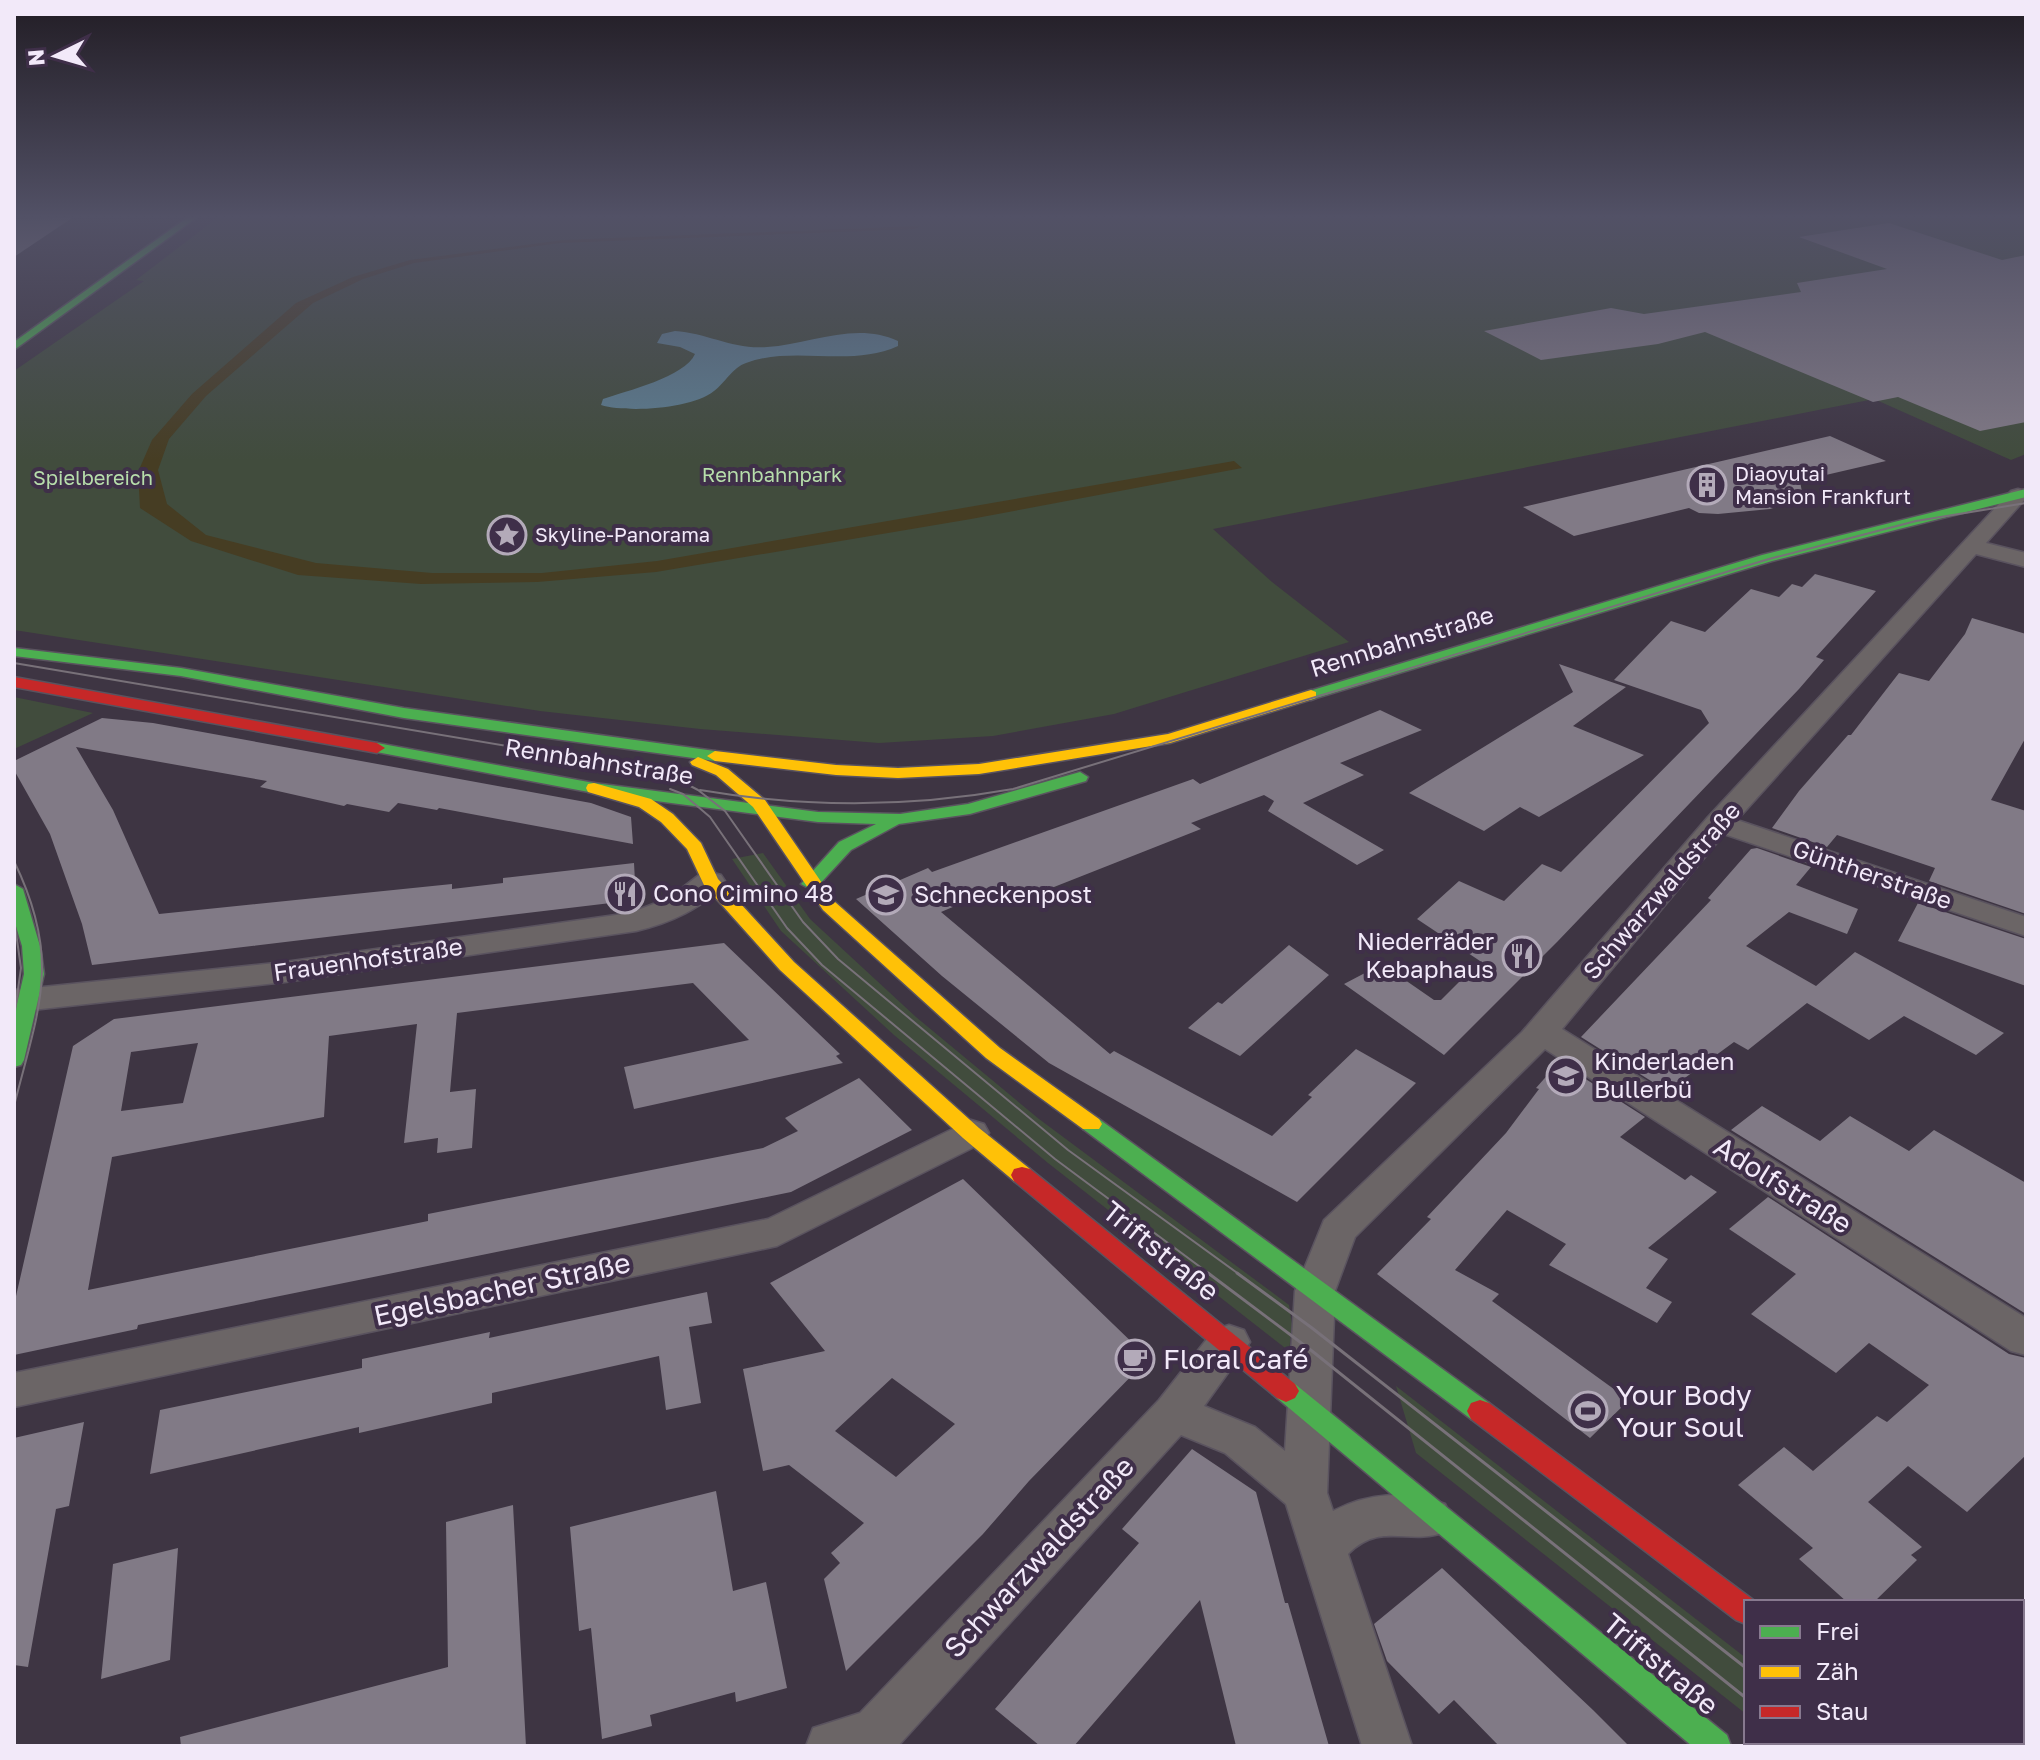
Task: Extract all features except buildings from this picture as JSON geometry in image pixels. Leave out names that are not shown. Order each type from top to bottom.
[{"type":"main road","points":[[14,347],[83,297]]},
{"type":"main road","points":[[1913,502],[2022,494]]},
{"type":"main road","name":"Rennbahnstraße","points":[[14,652],[181,672],[404,713],[666,751],[826,769],[898,773],[979,769],[1170,738],[1781,554],[2022,494]]},
{"type":"main road","name":"Rennbahnstraße","points":[[1647,593],[1764,540]]},
{"type":"main road","name":"Rennbahnstraße","points":[[14,682],[594,788],[702,816],[768,812],[900,819],[970,809],[1098,771],[1170,738]]},
{"type":"main road","points":[[666,751],[715,767],[742,784],[768,812],[810,884],[829,906],[993,1053],[1407,1356],[1744,1609]]},
{"type":"main road","points":[[695,847],[702,816],[742,784],[783,771],[826,769]]},
{"type":"main road","name":"Triftstraße","points":[[594,788],[645,803],[667,818],[695,847],[710,881],[787,966],[971,1133],[1447,1521],[1716,1746]]},
{"type":"main road","points":[[810,884],[836,850],[861,833],[900,819]]},
{"type":"main road","points":[[14,889],[31,946],[34,974],[22,1000],[14,1060]]},
{"type":"street","name":"Schwarzwaldstraße","points":[[1305,1493],[1315,1291],[1338,1230],[1541,1031],[1718,823],[1969,546],[2022,494]]},
{"type":"street","points":[[1969,546],[2026,560]]},
{"type":"street","name":"Güntherstraße","points":[[1718,823],[2026,927]]},
{"type":"street","name":"Frauenhofstraße","points":[[22,1000],[285,972],[636,922],[680,904],[710,881]]},
{"type":"street","name":"Adolfstraße","points":[[1541,1031],[2026,1339]]},
{"type":"street","name":"Egelsbacher Straße","points":[[14,1390],[777,1232],[971,1133]]},
{"type":"street","name":"Schwarzwaldstraße","points":[[831,1746],[875,1734],[1174,1413],[1229,1342]]},
{"type":"street","points":[[1174,1413],[1240,1440],[1305,1493],[1387,1746]]},
{"type":"street","points":[[1323,1548],[1340,1527],[1367,1515],[1447,1521]]},
{"type":"green space","name":"Rennbahnpark","points":[[121,297],[2026,297],[2026,454],[2011,460],[1874,399],[1213,529],[1272,582],[1349,642],[1114,714],[993,736],[879,743],[700,729],[540,711],[14,630],[14,371]]},
{"type":"green space","points":[[14,697],[93,713],[14,749]]},
{"type":"green space","points":[[763,853],[810,919],[916,1017],[1039,1119],[1289,1305],[1292,1325],[1289,1351],[1048,1163],[894,1035],[781,931],[732,859]]},
{"type":"green space","points":[[1396,1386],[1744,1656],[1744,1712],[1416,1453]]},
{"type":"sand","points":[[309,297],[325,297],[313,303],[206,396],[169,439],[158,470],[167,504],[206,535],[316,563],[432,573],[542,573],[657,561],[1234,461],[1242,468],[971,519],[656,572],[537,582],[421,584],[298,575],[191,541],[140,508],[138,472],[152,440],[192,394],[296,303]]},
{"type":"water","points":[[675,331],[755,347],[866,333],[898,341],[898,346],[861,355],[764,358],[741,365],[718,388],[691,402],[642,409],[601,405],[603,399],[668,376],[689,362],[695,354],[680,347],[657,343],[662,334]]},
{"type":"tram line","points":[[700,790],[779,800],[856,803],[934,800],[1013,789],[1769,559],[1916,521],[2026,503]]},
{"type":"tram line","points":[[14,663],[643,769],[677,779],[698,790],[725,811],[803,922],[838,959],[1068,1150],[1240,1275]]},
{"type":"tram line","points":[[670,789],[683,794],[710,817],[787,928],[822,965],[1055,1159],[1211,1275]]},
{"type":"tram line","points":[[14,861],[29,896],[42,956],[38,1011],[14,1106]]},
{"type":"tram line","points":[[14,919],[21,968],[14,1018]]},
{"type":"tram line","points":[[1208,1273],[1312,1351],[1744,1696]]},
{"type":"tram line","points":[[1237,1273],[1312,1328],[1744,1666]]},
{"type":"traffic: fast","points":[[14,347],[83,297]]},
{"type":"traffic: fast","points":[[1311,695],[1767,558],[2026,493]]},
{"type":"traffic: fast","points":[[14,652],[181,672],[404,713],[715,756]]},
{"type":"traffic: fast","points":[[377,748],[594,788],[818,817],[900,819],[970,809],[1080,777]]},
{"type":"traffic: fast","points":[[810,884],[845,846],[892,822]]},
{"type":"traffic: fast","points":[[14,889],[31,946],[34,974],[14,1060]]},
{"type":"traffic: fast","points":[[1091,1124],[1480,1411]]},
{"type":"traffic: fast","points":[[1286,1391],[1716,1746]]},
{"type":"traffic: slow","points":[[715,756],[836,770],[898,773],[979,769],[1170,738],[1311,695]]},
{"type":"traffic: slow","points":[[698,762],[722,772],[759,804],[829,906],[993,1053],[1091,1124]]},
{"type":"traffic: slow","points":[[594,788],[645,803],[667,818],[695,847],[710,881],[787,966],[971,1133],[1022,1175]]},
{"type":"traffic: jam","points":[[14,682],[377,748]]},
{"type":"traffic: jam","points":[[1022,1175],[1286,1391]]},
{"type":"traffic: jam","points":[[1480,1411],[1744,1609]]},
{"type":"place","name":"Diaoyutai Mansion Frankfurt","points":[[1707,485]]},
{"type":"place","name":"Skyline-Panorama","points":[[507,535]]},
{"type":"place","name":"Cono Cimino 48","points":[[625,894]]},
{"type":"place","name":"Schneckenpost","points":[[886,895]]},
{"type":"place","name":"Niederräder Kebaphaus","points":[[1522,956]]},
{"type":"place","name":"Kinderladen Bullerbü","points":[[1566,1076]]},
{"type":"place","name":"Floral Café","points":[[1135,1359]]},
{"type":"place","name":"Your Body Your Soul","points":[[1588,1411]]},
{"type":"park label","name":"Spielbereich","points":[[93,478]]}]
